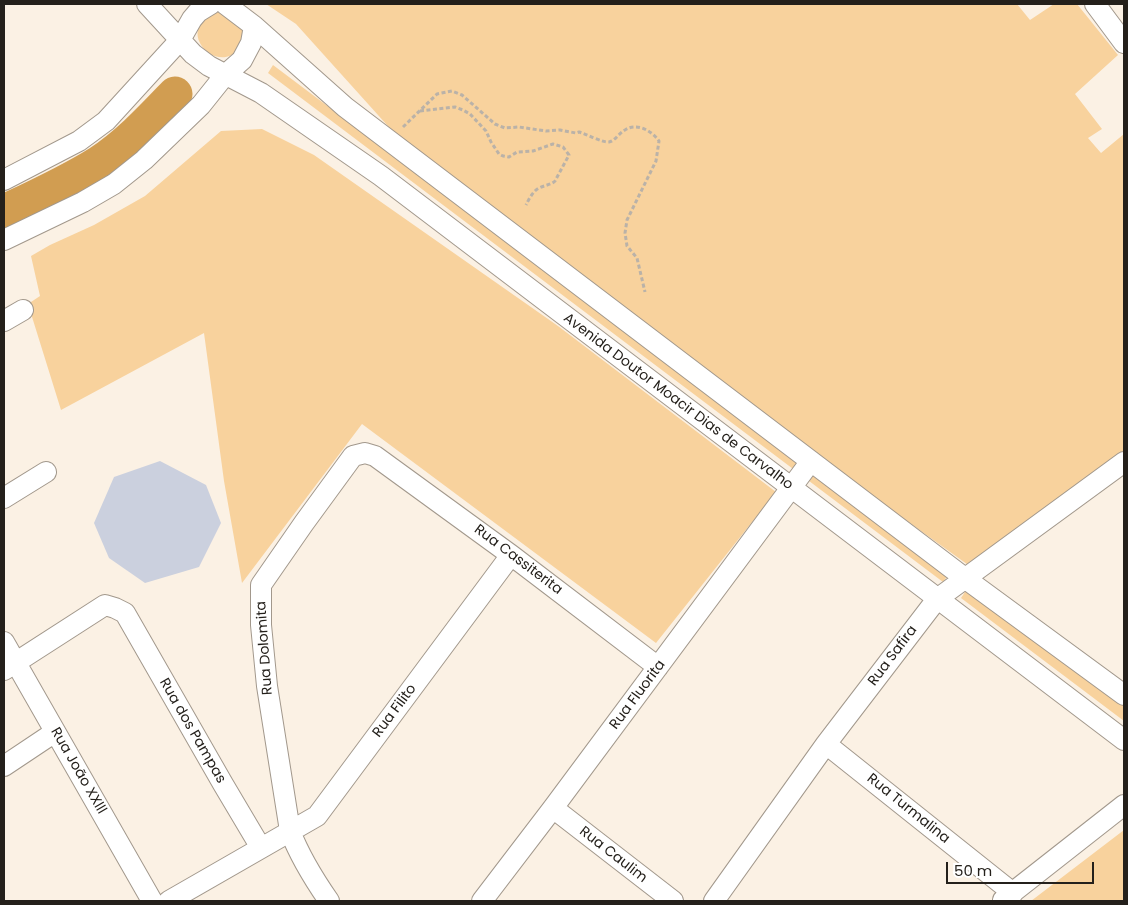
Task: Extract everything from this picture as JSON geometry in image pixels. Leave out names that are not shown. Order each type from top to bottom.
[{"type":"street","name":"Avenida Doutor Moacir Dias de Carvalho","points":[[147,4],[193,54],[225,75],[261,93],[381,176],[1124,740]]},
{"type":"street","points":[[4,180],[79,141],[106,121],[180,40],[198,12],[212,4]]},
{"type":"street","points":[[225,4],[254,26],[344,107],[966,579],[1124,695]]},
{"type":"street","points":[[1095,4],[1118,21],[1124,43]]},
{"type":"street","points":[[4,240],[83,202],[114,184],[144,160],[201,104],[225,75],[235,68],[247,52],[254,26]]},
{"type":"street","points":[[452,230],[471,203]]},
{"type":"street","points":[[4,321],[23,310]]},
{"type":"street","name":"Rua Dolomita","points":[[290,830],[266,686],[261,626],[262,585],[304,522],[353,456],[366,453],[375,456]]},
{"type":"street","name":"Rua Cassiterita","points":[[375,456],[511,555],[658,667]]},
{"type":"street","name":"Rua Fluorita","points":[[482,901],[810,461]]},
{"type":"street","name":"Rua Safira","points":[[714,901],[826,744],[937,599],[1124,462]]},
{"type":"street","points":[[4,498],[46,472]]},
{"type":"street","name":"Rua Filito","points":[[169,901],[317,816],[511,555]]},
{"type":"street","name":"Rua dos Pampas","points":[[10,666],[105,606],[115,608],[124,613],[262,848]]},
{"type":"street","name":"Rua João XXlll","points":[[4,642],[10,666],[55,732],[152,901]]},
{"type":"street","points":[[4,766],[55,732]]},
{"type":"street","name":"Rua Turmalina","points":[[826,744],[1007,897]]},
{"type":"street","points":[[1007,897],[1124,805]]},
{"type":"street","name":"Rua Caulim","points":[[553,808],[673,901]]},
{"type":"street","points":[[290,830],[298,852],[329,901]]},
{"type":"path","points":[[402,128],[437,94],[452,92],[462,94],[495,124],[506,128],[520,127],[546,131],[560,130],[568,133],[579,132],[606,143],[611,142],[625,130],[633,127],[644,129],[654,134],[659,141],[656,161],[627,220],[625,233],[627,246],[637,258],[645,292]]},
{"type":"path","points":[[419,111],[455,107],[463,110],[470,114],[486,131],[499,154],[503,156],[509,156],[517,152],[533,151],[553,144],[563,148],[569,155],[556,181],[535,191],[526,205]]},
{"type":"shaded area","points":[[266,4],[1017,4],[1030,20],[1054,4],[1077,4],[1118,55],[1075,94],[1102,129],[1088,138],[1101,153],[1124,134],[1124,453],[971,567],[818,457],[396,135],[296,24]]},
{"type":"shaded area","points":[[225,11],[243,29],[240,46],[231,55],[222,57],[213,55],[205,50],[200,43],[198,34],[200,25],[207,17]]},
{"type":"shaded area","points":[[273,65],[949,574],[943,582],[268,73]]},
{"type":"shaded area","points":[[262,129],[314,155],[558,326],[776,492],[656,643],[362,424],[242,583],[224,481],[204,333],[61,410],[28,304],[40,296],[31,256],[94,225],[145,196],[221,131]]},
{"type":"shaded area","points":[[969,586],[1124,704],[1124,721],[961,598]]},
{"type":"shaded area","points":[[1124,830],[1124,901],[1031,901]]},
{"type":"building","points":[[160,461],[206,485],[221,523],[199,567],[145,583],[109,558],[94,523],[114,477]]},
{"type":"waterway","points":[[4,212],[64,183],[110,156],[148,122],[175,94]]}]
